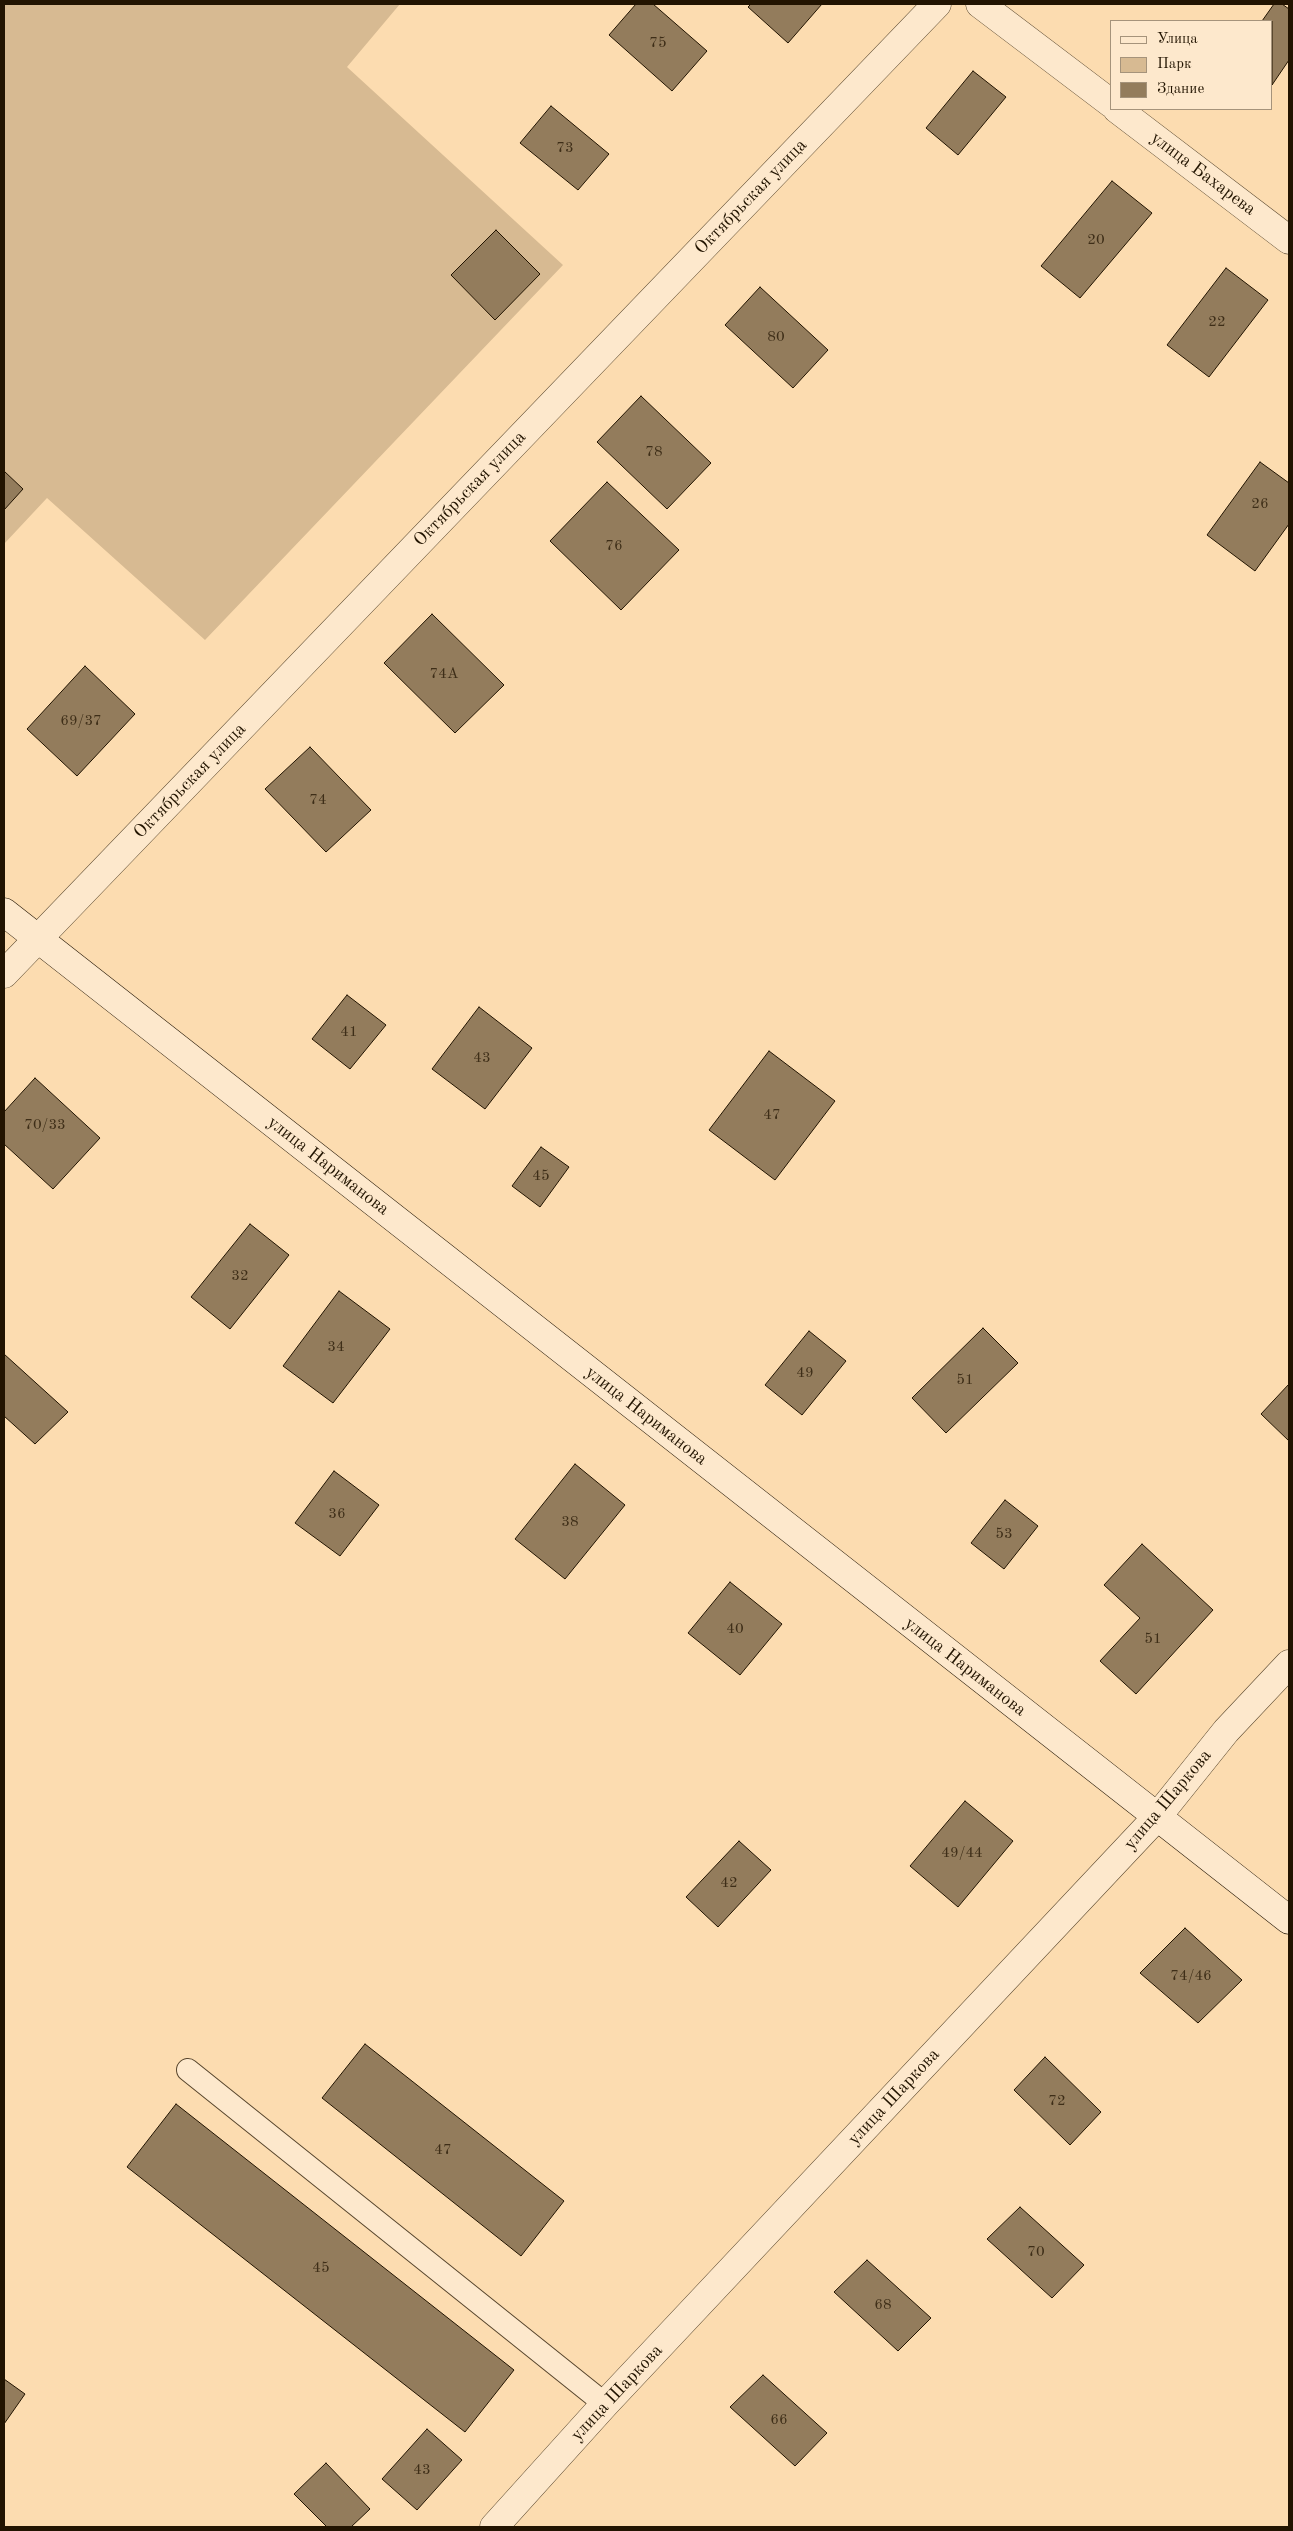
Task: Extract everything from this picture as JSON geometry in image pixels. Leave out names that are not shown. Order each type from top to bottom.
[{"type":"street","name":"Октябрьская улица","points":[[4,974],[937,4]]},
{"type":"street","points":[[980,4],[1110,102]]},
{"type":"street","name":"улица Бахарева","points":[[1119,110],[1289,240]]},
{"type":"street","name":"улица Нариманова","points":[[4,912],[1289,1920]]},
{"type":"street","name":"улица Шаркова","points":[[494,2527],[605,2404],[1157,1817],[1226,1731],[1289,1664]]},
{"type":"lane","points":[[188,2070],[605,2404]]},
{"type":"green space","points":[[4,4],[400,4],[347,67],[563,265],[205,640],[47,498],[4,544]]},
{"type":"building","points":[[636,4],[653,4],[707,51],[672,91],[609,35]]},
{"type":"building","points":[[751,4],[822,4],[788,43],[748,7]]},
{"type":"building","points":[[1274,4],[1282,4],[1289,9],[1289,60],[1273,84],[1273,20],[1263,20]]},
{"type":"building","points":[[973,71],[1006,97],[958,155],[926,128]]},
{"type":"building","points":[[551,106],[609,154],[578,190],[520,143]]},
{"type":"building","points":[[1112,181],[1152,213],[1080,298],[1041,266]]},
{"type":"building","points":[[496,230],[540,274],[495,320],[451,275]]},
{"type":"building","points":[[1226,268],[1268,300],[1209,377],[1167,345]]},
{"type":"building","points":[[760,287],[828,350],[793,388],[725,325]]},
{"type":"building","points":[[641,396],[711,463],[667,509],[597,442]]},
{"type":"building","points":[[1260,462],[1289,483],[1289,524],[1255,571],[1207,535]]},
{"type":"building","points":[[4,471],[23,489],[4,510]]},
{"type":"building","points":[[607,482],[679,550],[621,610],[550,541]]},
{"type":"building","points":[[432,614],[504,685],[455,733],[384,663]]},
{"type":"building","points":[[85,666],[135,714],[77,776],[27,729]]},
{"type":"building","points":[[310,747],[371,810],[326,852],[265,789]]},
{"type":"building","points":[[347,995],[386,1025],[350,1069],[312,1039]]},
{"type":"building","points":[[479,1007],[532,1048],[485,1109],[432,1069]]},
{"type":"building","points":[[769,1051],[835,1101],[775,1180],[709,1130]]},
{"type":"building","points":[[35,1078],[100,1138],[53,1189],[4,1144],[4,1112]]},
{"type":"building","points":[[541,1147],[569,1167],[540,1207],[512,1186]]},
{"type":"building","points":[[250,1224],[289,1255],[230,1329],[191,1297]]},
{"type":"building","points":[[339,1291],[390,1329],[333,1403],[283,1366]]},
{"type":"building","points":[[983,1328],[1018,1363],[946,1433],[912,1398]]},
{"type":"building","points":[[809,1331],[846,1361],[802,1415],[765,1385]]},
{"type":"building","points":[[4,1354],[68,1412],[35,1444],[4,1416]]},
{"type":"building","points":[[1289,1384],[1289,1441],[1261,1414]]},
{"type":"building","points":[[575,1464],[625,1505],[565,1579],[515,1539]]},
{"type":"building","points":[[334,1471],[379,1505],[340,1556],[295,1523]]},
{"type":"building","points":[[1005,1500],[1038,1526],[1004,1569],[971,1543]]},
{"type":"building","points":[[1142,1544],[1213,1610],[1136,1694],[1100,1661],[1140,1618],[1104,1585]]},
{"type":"building","points":[[730,1582],[782,1624],[740,1675],[688,1633]]},
{"type":"building","points":[[965,1801],[1013,1841],[958,1907],[910,1866]]},
{"type":"building","points":[[739,1841],[771,1870],[718,1927],[686,1897]]},
{"type":"building","points":[[1185,1928],[1242,1980],[1198,2023],[1140,1973]]},
{"type":"building","points":[[365,2044],[564,2201],[521,2256],[322,2098]]},
{"type":"building","points":[[1045,2057],[1101,2112],[1070,2145],[1014,2090]]},
{"type":"building","points":[[176,2104],[514,2370],[465,2432],[127,2167]]},
{"type":"building","points":[[1020,2207],[1084,2265],[1052,2298],[987,2239]]},
{"type":"building","points":[[867,2260],[931,2318],[898,2351],[834,2292]]},
{"type":"building","points":[[763,2375],[827,2433],[795,2466],[730,2407]]},
{"type":"building","points":[[4,2379],[25,2394],[4,2424]]},
{"type":"building","points":[[427,2429],[462,2460],[417,2510],[382,2479]]},
{"type":"building","points":[[326,2463],[370,2509],[351,2527],[327,2527],[294,2494]]}]
